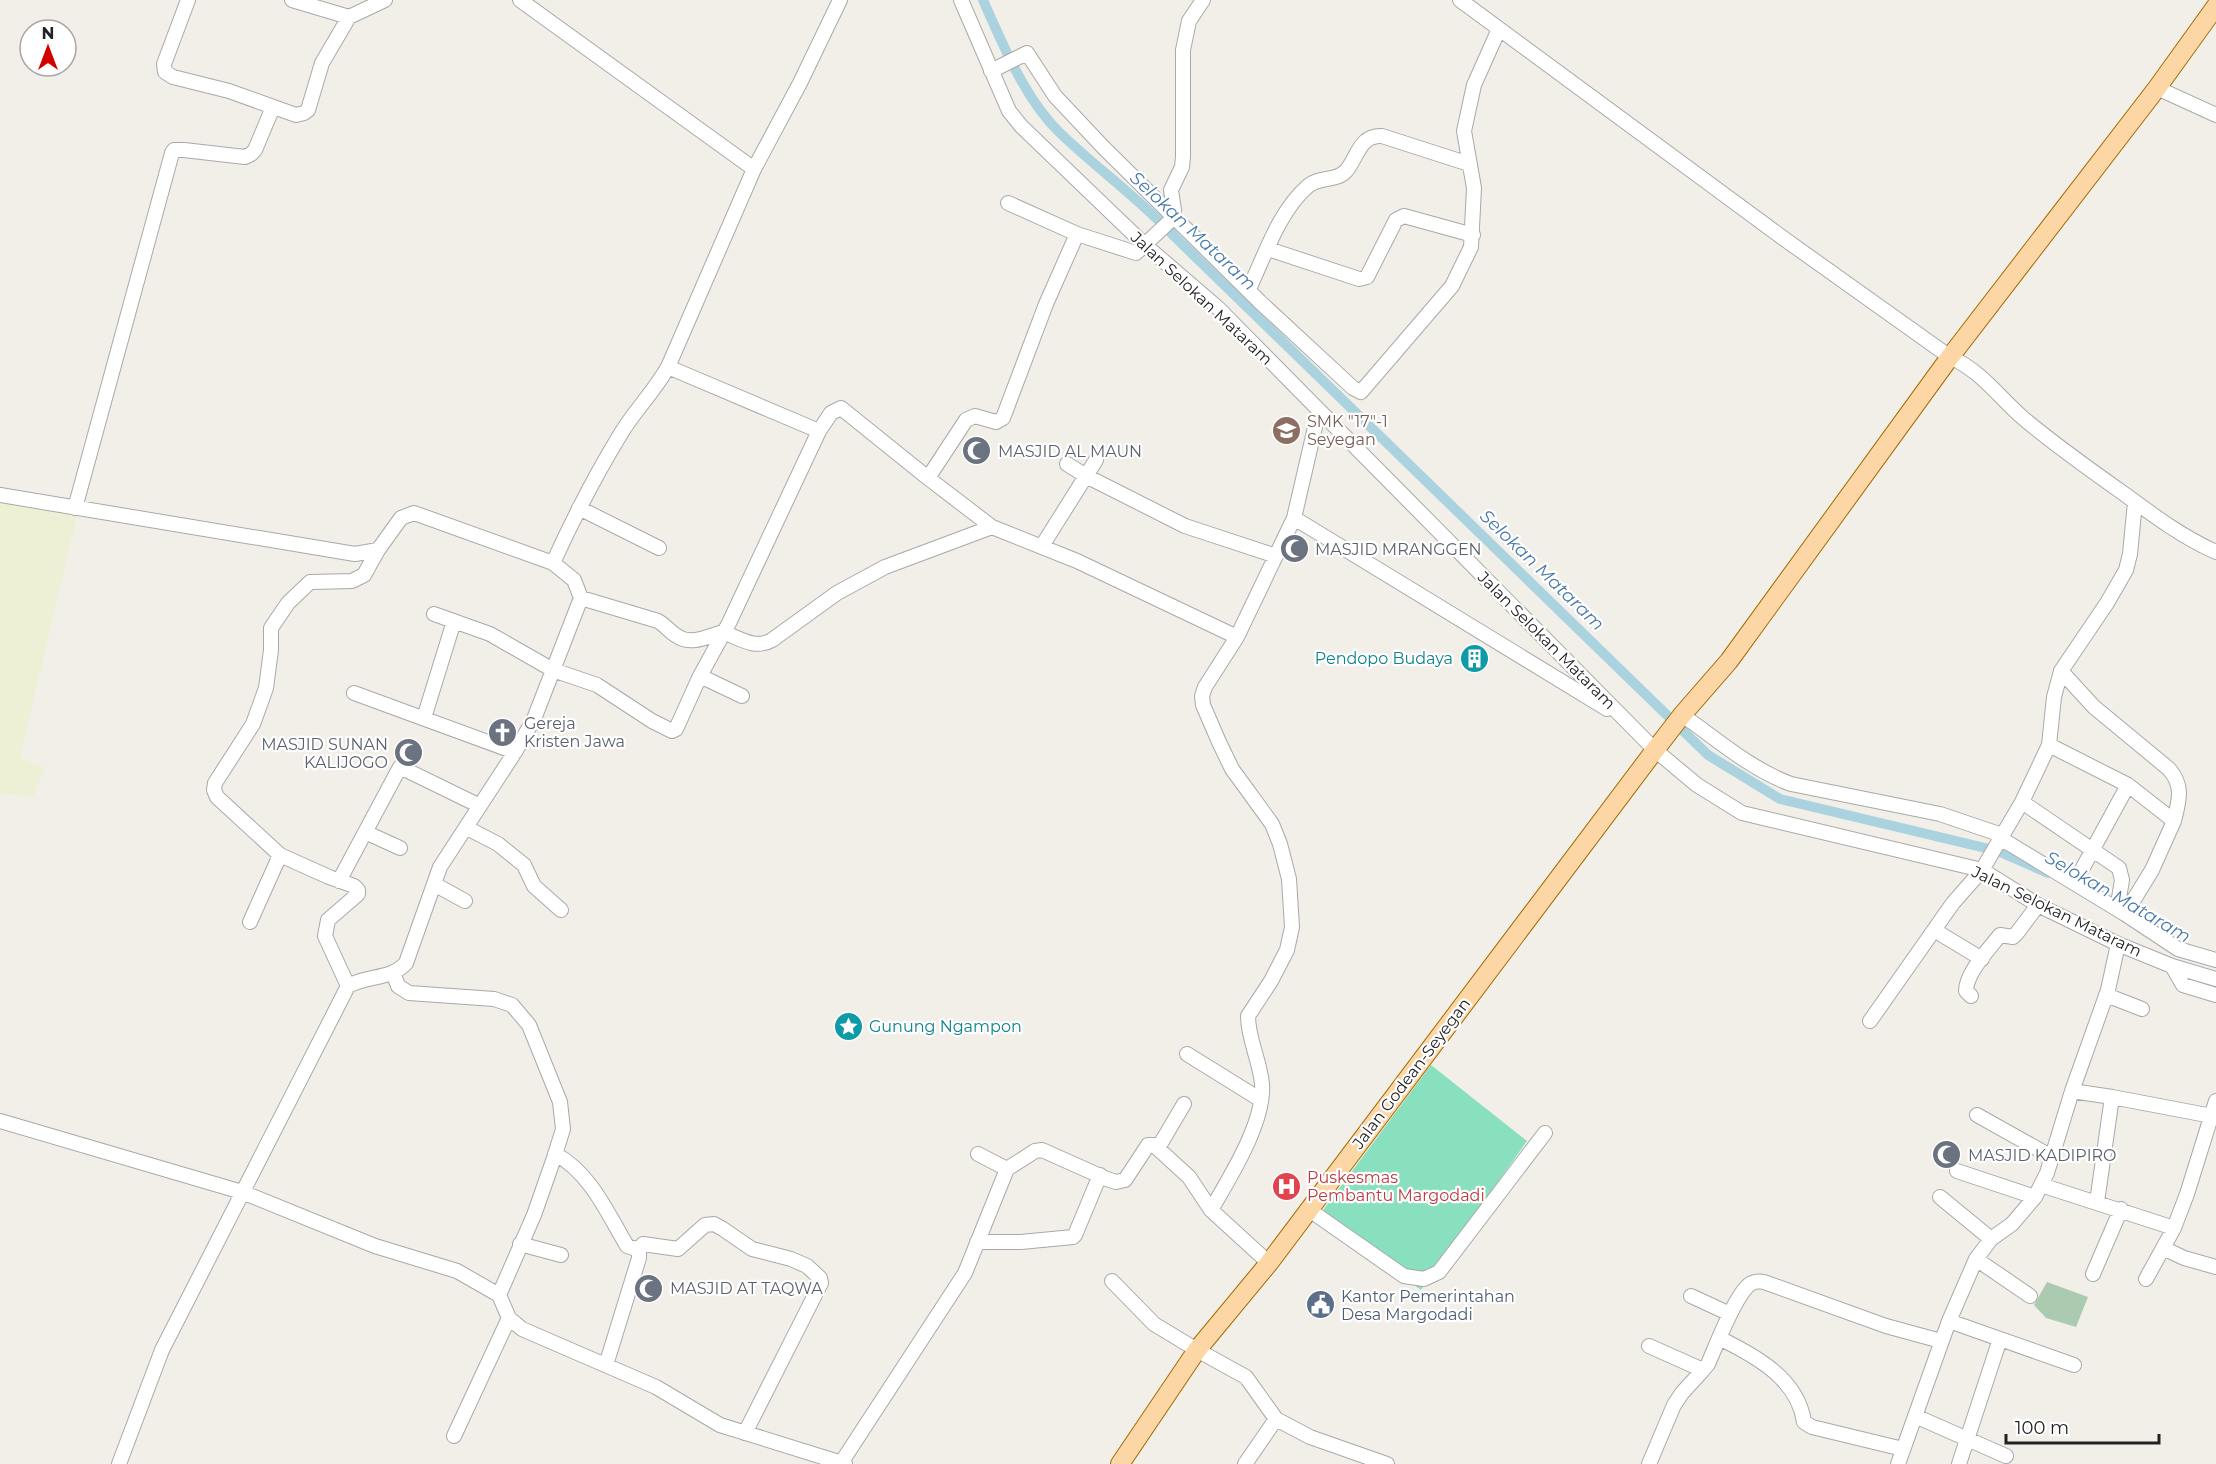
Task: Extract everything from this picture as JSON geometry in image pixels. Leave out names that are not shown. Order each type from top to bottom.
[{"type":"main road","name":"Jalan Godean-Seyegan","points":[[1120,1464],[1197,1350],[1269,1263],[1680,717],[1729,661],[1950,357],[2157,88],[2216,6]]},
{"type":"street","points":[[188,0],[164,64],[165,72],[173,77],[229,91],[296,115],[308,110],[322,63],[349,17],[385,0]]},
{"type":"street","points":[[292,0],[349,17]]},
{"type":"street","points":[[520,0],[754,169]]},
{"type":"street","points":[[553,563],[579,508],[620,434],[669,367],[754,169],[800,83],[840,0]]},
{"type":"street","name":"Jalan Selokan Mataram","points":[[961,0],[997,68],[1009,111],[1021,126],[1146,246],[1218,308],[1626,720],[1658,746],[1697,785],[1742,813],[1985,864],[2038,905],[2118,944],[2172,966],[2216,979]]},
{"type":"street","points":[[1008,203],[1077,234],[1132,253],[1138,252],[1156,236],[1172,217],[1171,190],[1182,167],[1183,50],[1190,21],[1203,0]]},
{"type":"street","points":[[1460,0],[1783,238],[1950,357],[1966,364],[2015,411],[2051,441],[2181,533],[2216,552]]},
{"type":"street","points":[[997,68],[1027,53],[1055,96],[1103,147],[1260,302],[1353,388],[1361,392],[1452,286],[1471,247],[1474,188],[1464,139],[1470,100],[1480,70],[1499,29]]},
{"type":"street","points":[[2157,88],[2216,115]]},
{"type":"street","points":[[75,508],[172,153],[174,150],[184,150],[245,157],[255,150],[273,107]]},
{"type":"street","points":[[1249,289],[1288,210],[1300,193],[1311,183],[1342,175],[1363,142],[1370,137],[1382,135],[1469,164]]},
{"type":"street","points":[[1268,249],[1359,279],[1367,277],[1399,217],[1404,216],[1473,235]]},
{"type":"street","points":[[928,478],[966,420],[975,416],[996,422],[1003,418],[1034,335],[1077,234]]},
{"type":"street","points":[[669,367],[819,431]]},
{"type":"street","points":[[434,614],[490,634],[553,670],[605,689],[652,721],[672,731],[676,729],[819,431],[831,413],[841,408],[992,526],[1042,546],[1237,637]]},
{"type":"street","points":[[1211,1210],[1245,1148],[1261,1100],[1261,1074],[1248,1016],[1287,950],[1292,927],[1289,879],[1280,844],[1272,824],[1232,769],[1203,705],[1202,696],[1205,687],[1237,637],[1294,518],[1319,410]]},
{"type":"street","points":[[1042,546],[1078,471],[1096,460]]},
{"type":"street","points":[[1078,471],[1185,526],[1276,556]]},
{"type":"street","points":[[0,495],[344,553],[355,554],[378,550]]},
{"type":"street","points":[[1870,1020],[1953,903],[1985,864],[2022,802],[2049,745],[2054,697],[2061,671],[2107,603],[2126,570],[2130,554],[2135,502]]},
{"type":"street","points":[[579,508],[659,548]]},
{"type":"street","points":[[119,1464],[162,1350],[348,986],[393,972],[406,963],[440,867],[467,828],[534,719],[581,598],[574,580],[553,563],[414,513],[401,518],[378,550],[364,575],[352,581],[310,582],[288,603],[271,628],[271,650],[266,688],[253,724],[215,783],[214,790],[217,797],[280,855],[354,886],[358,890],[358,894],[328,920],[325,936],[348,986]]},
{"type":"street","points":[[1294,518],[1626,720]]},
{"type":"street","points":[[581,598],[658,621],[685,641],[723,632],[751,644],[766,643],[837,593],[885,567],[992,526]]},
{"type":"street","points":[[424,718],[454,621]]},
{"type":"street","points":[[2061,671],[2094,707],[2169,769],[2176,777],[2181,794],[2164,814],[2152,870],[2125,914]]},
{"type":"street","points":[[700,676],[742,696]]},
{"type":"street","points":[[354,693],[515,752]]},
{"type":"street","points":[[1680,717],[1731,752],[1791,784],[1940,814],[2000,839],[2075,882],[2178,949],[2216,960]]},
{"type":"street","points":[[2049,745],[2128,785],[2164,814]]},
{"type":"street","points":[[339,881],[399,767],[480,806]]},
{"type":"street","points":[[2075,882],[2128,785]]},
{"type":"street","points":[[2022,802],[2119,868],[2122,880],[2118,904],[2125,914]]},
{"type":"street","points":[[467,828],[498,844],[524,865],[534,886],[561,910]]},
{"type":"street","points":[[365,832],[400,848]]},
{"type":"street","points":[[250,922],[280,855]]},
{"type":"street","points":[[434,884],[465,901]]},
{"type":"street","points":[[1971,996],[1966,987],[1969,978],[1982,959],[2000,935],[2013,937],[2038,905]]},
{"type":"street","points":[[1934,930],[1982,959]]},
{"type":"street","points":[[1898,1464],[1941,1341],[1976,1259],[1991,1239],[2012,1224],[2038,1191],[2052,1157],[2072,1091],[2106,995],[2118,944]]},
{"type":"street","points":[[2172,966],[2183,985],[2216,995]]},
{"type":"street","points":[[393,972],[398,986],[410,993],[509,1002],[529,1025],[560,1102],[563,1129],[534,1215],[499,1295]]},
{"type":"street","points":[[2106,995],[2142,1009]]},
{"type":"street","points":[[1187,1054],[1261,1100]]},
{"type":"street","points":[[2072,1091],[2212,1116]]},
{"type":"street","points":[[2097,1202],[2112,1097]]},
{"type":"street","points":[[2146,1279],[2174,1228],[2216,1101]]},
{"type":"street","points":[[1158,1148],[1184,1104]]},
{"type":"street","points":[[1977,1115],[2052,1157]]},
{"type":"street","points":[[0,1121],[242,1192],[375,1246],[457,1271],[499,1295],[509,1318],[522,1329],[668,1393],[720,1425],[843,1463],[965,1273],[1007,1169],[1035,1151],[1042,1150],[1116,1182],[1125,1180],[1148,1145],[1152,1144],[1189,1177],[1211,1210],[1269,1263]]},
{"type":"street","points":[[1308,1209],[1404,1276],[1424,1279],[1439,1272],[1545,1133]]},
{"type":"street","points":[[555,1154],[571,1163],[578,1171],[600,1200],[627,1246],[639,1250]]},
{"type":"street","points":[[978,1154],[1007,1169]]},
{"type":"street","points":[[1957,1171],[2038,1191],[2097,1202],[2174,1228]]},
{"type":"street","points":[[977,1242],[1020,1242],[1073,1237],[1076,1235],[1100,1175]]},
{"type":"street","points":[[1940,1197],[1991,1239]]},
{"type":"street","points":[[2093,1274],[2121,1209]]},
{"type":"street","points":[[606,1365],[639,1258],[639,1250],[645,1243],[678,1249],[705,1225],[714,1224],[752,1249],[791,1259],[807,1266],[820,1278],[821,1283],[746,1433]]},
{"type":"street","points":[[520,1244],[561,1256]]},
{"type":"street","points":[[2163,1248],[2184,1258],[2216,1267]]},
{"type":"street","points":[[1976,1259],[2030,1296]]},
{"type":"street","points":[[1112,1281],[1154,1324],[1246,1377],[1276,1419],[1310,1437],[1387,1464]]},
{"type":"street","points":[[1649,1464],[1674,1405],[1708,1364],[1730,1314],[1749,1284],[1756,1281],[1886,1326],[1941,1341]]},
{"type":"street","points":[[1691,1296],[1730,1314]]},
{"type":"street","points":[[454,1436],[509,1318]]},
{"type":"street","points":[[1949,1320],[2074,1365]]},
{"type":"street","points":[[1719,1338],[1761,1360],[1785,1382],[1802,1406],[1804,1422],[1812,1427],[1903,1449]]},
{"type":"street","points":[[1959,1464],[2000,1339]]},
{"type":"street","points":[[1649,1346],[1703,1370]]},
{"type":"street","points":[[1915,1416],[2006,1456]]},
{"type":"street","points":[[1245,1464],[1276,1419]]},
{"type":"green space","points":[[0,501],[77,515],[20,758],[45,768],[33,796],[0,794]]},
{"type":"green space","points":[[1431,1065],[1527,1141],[1421,1290],[1318,1217]]},
{"type":"green space","points":[[2047,1282],[2088,1297],[2076,1327],[2046,1318],[2034,1305]]},
{"type":"waterway","name":"Selokan Mataram","points":[[983,0],[1006,52],[1025,87],[1035,104],[1059,132],[1161,223],[1708,755],[1780,799],[1998,851],[2048,873]]},
{"type":"place","name":"SMK \"17\"-1 Seyegan","points":[[1286,430]]},
{"type":"place","name":"MASJID AL MAUN","points":[[977,451]]},
{"type":"place","name":"MASJID MRANGGEN","points":[[1294,549]]},
{"type":"place","name":"Pendopo Budaya","points":[[1474,658]]},
{"type":"place","name":"Gereja Kristen Jawa","points":[[503,732]]},
{"type":"place","name":"MASJID SUNAN KALIJOGO","points":[[409,753]]},
{"type":"place","name":"Gunung Ngampon","points":[[848,1026]]},
{"type":"place","name":"MASJID KADIPIRO","points":[[1947,1155]]},
{"type":"place","name":"Puskesmas Pembantu Margodadi","points":[[1286,1186]]},
{"type":"place","name":"MASJID AT TAQWA","points":[[649,1288]]},
{"type":"place","name":"Kantor Pemerintahan Desa Margodadi","points":[[1320,1305]]}]
